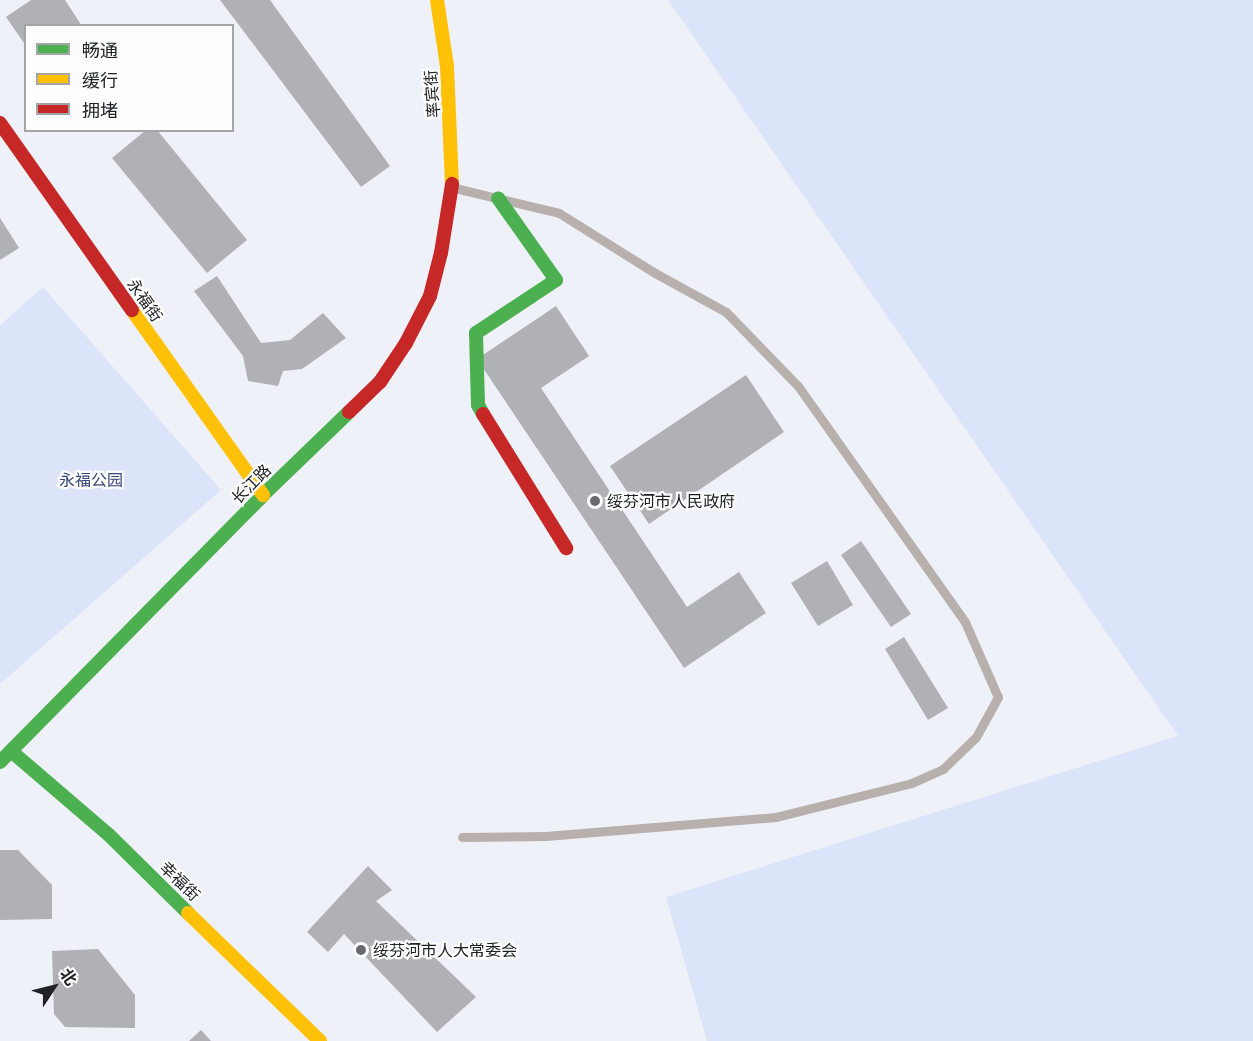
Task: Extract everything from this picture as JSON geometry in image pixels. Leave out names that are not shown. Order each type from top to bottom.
[{"type":"street","name":"率宾街","points":[[437,0],[447,66],[452,187]]},
{"type":"street","name":"永福街","points":[[0,123],[263,495]]},
{"type":"street","name":"长江路","points":[[0,762],[263,495],[380,382],[406,343],[430,296],[441,253],[452,187]]},
{"type":"street","points":[[498,198],[556,280],[476,333],[478,405],[566,548]]},
{"type":"street","name":"幸福街","points":[[11,751],[109,835],[320,1041]]},
{"type":"lane","points":[[452,187],[559,213],[655,273],[726,312],[798,386],[965,622],[998,697],[976,737],[943,769],[912,783],[776,817],[546,836],[462,837]]},
{"type":"green space","points":[[668,0],[1253,0],[1253,1041],[707,1041],[666,897],[1178,736]]},
{"type":"green space","name":"永福公园","points":[[43,287],[221,490],[0,684],[0,325]]},
{"type":"building","points":[[31,0],[65,0],[81,24],[24,24],[24,43],[6,17]]},
{"type":"building","points":[[220,0],[270,0],[390,166],[361,187]]},
{"type":"building","points":[[144,132],[159,132],[247,240],[207,273],[112,158]]},
{"type":"building","points":[[0,218],[19,248],[0,260]]},
{"type":"building","points":[[217,276],[261,343],[290,340],[323,313],[346,338],[302,369],[283,371],[278,386],[248,381],[243,356],[194,291]]},
{"type":"building","points":[[556,306],[589,356],[541,388],[687,607],[739,572],[766,613],[684,668],[477,359]]},
{"type":"building","points":[[746,375],[784,432],[649,524],[610,466]]},
{"type":"building","points":[[861,541],[911,614],[891,627],[841,555]]},
{"type":"building","points":[[827,561],[853,605],[818,626],[791,583]]},
{"type":"building","points":[[904,637],[948,708],[928,720],[885,649]]},
{"type":"building","points":[[0,850],[18,850],[52,885],[52,919],[0,920]]},
{"type":"building","points":[[368,866],[392,890],[376,901],[476,997],[437,1032],[344,934],[328,952],[307,932]]},
{"type":"building","points":[[98,949],[135,995],[135,1028],[65,1027],[54,1014],[52,951]]},
{"type":"building","points":[[201,1030],[211,1041],[189,1041]]},
{"type":"traffic: fast","points":[[483,414],[478,405],[476,333],[556,280],[498,198]]},
{"type":"traffic: fast","points":[[0,762],[263,495],[349,412]]},
{"type":"traffic: fast","points":[[11,751],[109,835],[188,913]]},
{"type":"traffic: slow","points":[[437,0],[447,66],[452,184]]},
{"type":"traffic: slow","points":[[132,310],[263,495]]},
{"type":"traffic: slow","points":[[188,913],[320,1041]]},
{"type":"traffic: jam","points":[[0,123],[132,310]]},
{"type":"traffic: jam","points":[[349,412],[380,382],[406,343],[430,296],[441,253],[452,184]]},
{"type":"traffic: jam","points":[[483,414],[566,548]]},
{"type":"place","name":"绥芬河市人民政府","points":[[595,501]]},
{"type":"place","name":"绥芬河市人大常委会","points":[[361,950]]}]
